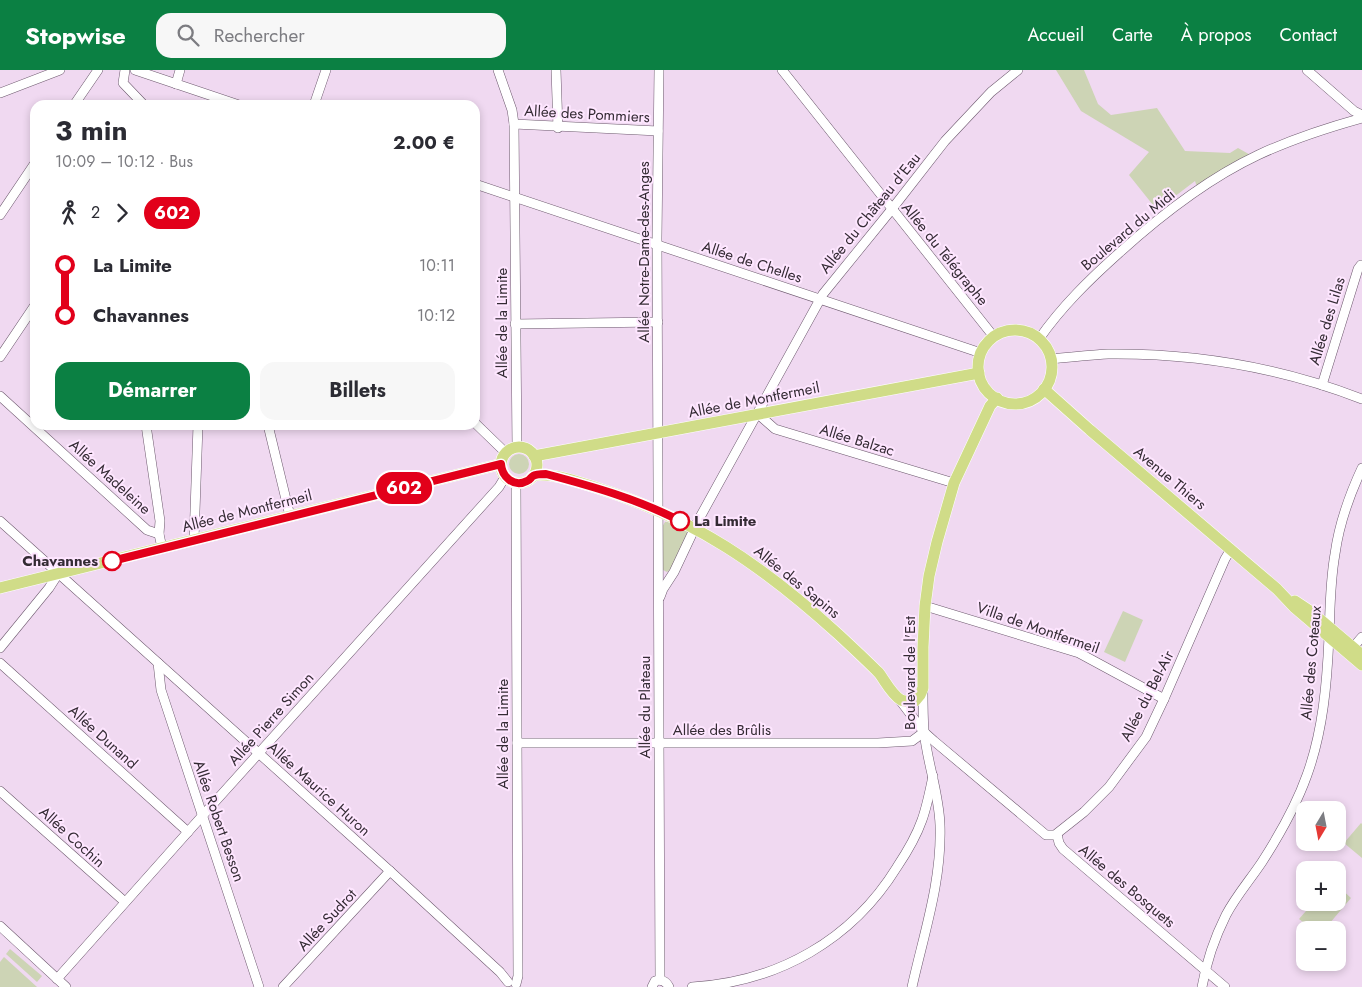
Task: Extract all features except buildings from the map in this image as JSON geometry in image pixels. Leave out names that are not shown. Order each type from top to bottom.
[{"type":"main road","points":[[1015,330],[1026,332],[1039,339],[1047,348],[1052,369],[1050,380],[1044,389],[1030,400],[1021,403],[1007,402],[997,398],[987,390],[979,373],[981,353],[986,344],[1004,332],[1015,330]]},
{"type":"main road","name":"Allée de Montfermeil","points":[[534,456],[979,373]]},
{"type":"main road","name":"Avenue Thiers","points":[[1044,389],[1277,589],[1310,611],[1329,632],[1354,652],[1362,666]]},
{"type":"main road","name":"Boulevard de l'Est","points":[[923,688],[925,606],[931,568],[944,515],[954,483],[990,406],[997,398]]},
{"type":"main road","points":[[527,449],[534,456],[537,466],[534,475],[526,482],[516,483],[505,477],[501,464],[512,450],[527,449]]},
{"type":"main road","name":"Allée de Montfermeil","points":[[0,588],[501,464]]},
{"type":"main road","name":"Allée des Sapins","points":[[534,475],[546,474],[578,482],[659,510],[728,546],[798,600],[872,667],[900,699]]},
{"type":"main road","points":[[900,699],[908,702],[915,701],[923,688]]},
{"type":"street","points":[[0,93],[60,70]]},
{"type":"street","points":[[77,100],[98,70]]},
{"type":"street","points":[[125,70],[123,82],[139,100]]},
{"type":"street","points":[[135,70],[224,100]]},
{"type":"street","points":[[176,84],[180,70]]},
{"type":"street","points":[[316,100],[326,70]]},
{"type":"street","name":"Allée de la Limite","points":[[498,70],[512,110],[514,124],[516,441],[512,450]]},
{"type":"street","points":[[556,70],[558,128]]},
{"type":"street","name":"Allée Notre-Dame-des-Anges","points":[[658,70],[658,434]]},
{"type":"street","name":"Allée du Télégraphe","points":[[782,70],[994,337]]},
{"type":"street","name":"Allée du Château d'Eau","points":[[658,604],[663,589],[674,572],[695,528],[816,309],[819,300],[945,141],[991,92],[1018,70]]},
{"type":"street","points":[[1307,70],[1362,117]]},
{"type":"street","name":"Boulevard du Midi","points":[[1039,339],[1066,304],[1089,280],[1148,226],[1198,190],[1261,154],[1310,133],[1362,117]]},
{"type":"street","name":"Allée des Pommiers","points":[[514,124],[558,128],[658,131]]},
{"type":"street","points":[[0,215],[30,170]]},
{"type":"street","name":"Allée de Chelles","points":[[480,186],[981,353]]},
{"type":"street","name":"Allée des Lilas","points":[[1322,385],[1358,269],[1361,265]]},
{"type":"street","points":[[0,357],[30,312]]},
{"type":"street","points":[[515,324],[658,322]]},
{"type":"street","points":[[1051,359],[1108,354],[1167,356],[1246,366],[1322,385],[1362,399]]},
{"type":"street","name":"Allée Madeleine","points":[[0,396],[30,423]]},
{"type":"street","name":"Allée Balzac","points":[[758,414],[775,429],[954,483]]},
{"type":"street","points":[[480,427],[512,450]]},
{"type":"street","name":"Allée Madeleine","points":[[37,430],[147,530],[158,534]]},
{"type":"street","points":[[147,430],[160,521],[158,534],[162,548]]},
{"type":"street","points":[[194,540],[198,430]]},
{"type":"street","points":[[269,430],[290,516]]},
{"type":"street","name":"Allée du Plateau","points":[[658,434],[660,980]]},
{"type":"street","name":"Allée des Coteaux","points":[[1202,987],[1225,917],[1278,835],[1295,805],[1308,774],[1317,743],[1323,710],[1332,570],[1338,535],[1350,495],[1362,468]]},
{"type":"street","name":"Allée Pierre Simon","points":[[57,979],[203,814],[499,487],[505,477]]},
{"type":"street","name":"Allée de la Limite","points":[[514,986],[518,976],[516,483]]},
{"type":"street","name":"Allée Maurice Huron","points":[[0,521],[390,871],[514,986]]},
{"type":"street","name":"Allée du Bel-Air","points":[[1057,834],[1084,812],[1109,787],[1146,736],[1225,559],[1231,550]]},
{"type":"street","points":[[658,566],[661,572],[666,575],[674,572]]},
{"type":"street","points":[[0,648],[49,588],[58,574]]},
{"type":"street","name":"Villa de Montfermeil","points":[[925,606],[1079,653],[1164,699]]},
{"type":"street","points":[[1354,652],[1362,638]]},
{"type":"street","name":"Allée Dunand","points":[[0,663],[188,832]]},
{"type":"street","name":"Allée Robert Besson","points":[[158,663],[161,690],[259,987]]},
{"type":"street","name":"Boulevard de l'Est","points":[[912,987],[932,907],[937,876],[940,826],[924,732],[923,688]]},
{"type":"street","name":"Allée des Sapins","points":[[900,699],[924,732]]},
{"type":"street","points":[[924,732],[1046,835],[1052,836],[1057,834]]},
{"type":"street","name":"Allée des Brûlis","points":[[516,743],[878,743],[912,741],[924,732]]},
{"type":"street","points":[[692,987],[724,984],[754,978],[781,968],[818,948],[848,927],[871,904],[908,850],[921,822],[933,776]]},
{"type":"street","name":"Allée Cochin","points":[[0,792],[125,902]]},
{"type":"street","name":"Allée des Bosquets","points":[[1057,834],[1063,849],[1225,987]]},
{"type":"street","name":"Allée Sudrot","points":[[284,987],[390,871]]},
{"type":"street","points":[[0,926],[66,987]]},
{"type":"street","points":[[652,987],[655,982],[660,980],[665,982],[668,987]]},
{"type":"green space","points":[[1056,70],[1084,70],[1098,104],[1111,115],[1157,108],[1185,151],[1230,153],[1238,148],[1254,157],[1198,190],[1195,181],[1157,210],[1129,175],[1149,152],[1081,111]]},
{"type":"green space","points":[[519,454],[526,457],[529,464],[526,471],[519,474],[512,471],[509,464],[512,457]]},
{"type":"green space","points":[[670,521],[687,531],[688,535],[671,569],[667,572],[663,570],[662,527],[665,522]]},
{"type":"green space","points":[[1123,611],[1143,620],[1125,662],[1104,652]]},
{"type":"green space","points":[[1361,823],[1362,858],[1346,845],[1346,841]]},
{"type":"green space","points":[[1346,893],[1351,898],[1346,904]]},
{"type":"green space","points":[[1306,911],[1340,911],[1332,921],[1302,921],[1299,919]]},
{"type":"green space","points":[[10,949],[42,976],[37,982],[6,954]]},
{"type":"green space","points":[[4,957],[37,987],[0,987],[0,962]]},
{"type":"bus line","name":"602","points":[[112,561],[501,464],[505,477],[512,482],[522,483],[531,479],[534,475],[546,474],[612,493],[659,510],[680,521]]},
{"type":"place","name":"La Limite","points":[[680,521]]},
{"type":"place","name":"Chavannes","points":[[112,561]]}]
